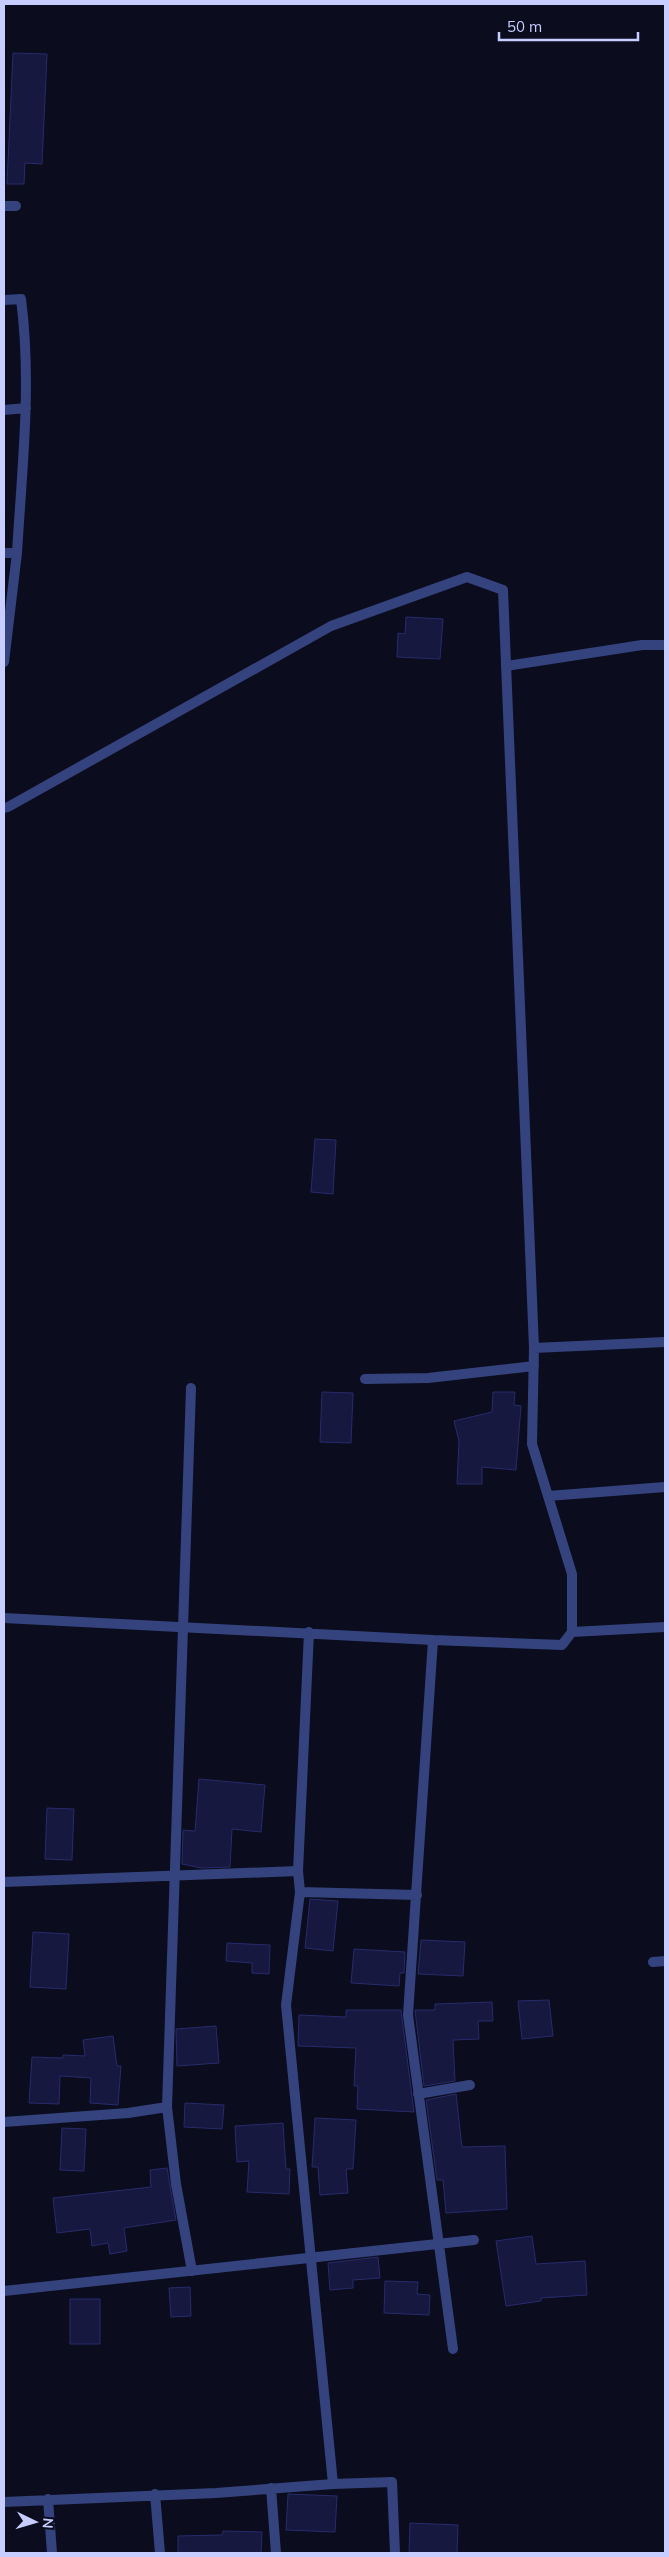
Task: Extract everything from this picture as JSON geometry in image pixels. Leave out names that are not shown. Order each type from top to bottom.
[{"type":"street","points":[[4,206],[16,206]]},
{"type":"street","points":[[4,300],[21,300],[25,335],[26,408],[17,553],[4,662]]},
{"type":"street","points":[[4,410],[26,408]]},
{"type":"street","points":[[4,554],[17,553]]},
{"type":"street","points":[[4,808],[331,626],[467,577],[503,590],[534,1348],[532,1444],[572,1574],[572,1632],[562,1645],[4,1618]]},
{"type":"street","points":[[506,666],[642,645],[665,644]]},
{"type":"street","points":[[534,1348],[665,1342]]},
{"type":"street","points":[[365,1379],[428,1378],[534,1366]]},
{"type":"street","points":[[191,1388],[167,2106],[176,2184],[192,2270]]},
{"type":"street","points":[[548,1496],[665,1487]]},
{"type":"street","points":[[572,1632],[665,1627]]},
{"type":"street","points":[[309,1632],[298,1871],[300,1892],[286,2005],[333,2484]]},
{"type":"street","points":[[433,1640],[408,2015],[453,2349]]},
{"type":"street","points":[[4,1882],[298,1871]]},
{"type":"street","points":[[300,1892],[417,1895]]},
{"type":"street","points":[[653,1962],[665,1961]]},
{"type":"street","points":[[418,2094],[470,2085]]},
{"type":"street","points":[[4,2122],[128,2112],[167,2106]]},
{"type":"street","points":[[4,2290],[474,2240]]},
{"type":"street","points":[[4,2502],[155,2494],[216,2493],[333,2484],[392,2482],[395,2553]]},
{"type":"street","points":[[271,2488],[276,2553]]},
{"type":"street","points":[[155,2494],[160,2553]]},
{"type":"street","points":[[48,2499],[52,2553]]},
{"type":"building","points":[[13,53],[47,54],[42,164],[25,163],[24,184],[7,184]]},
{"type":"building","points":[[406,617],[443,619],[440,659],[397,657],[398,633],[405,634]]},
{"type":"building","points":[[315,1139],[336,1140],[333,1194],[311,1192]]},
{"type":"building","points":[[322,1392],[353,1393],[351,1443],[320,1442]]},
{"type":"building","points":[[493,1392],[515,1392],[514,1405],[521,1406],[516,1470],[482,1467],[482,1484],[457,1484],[459,1441],[454,1421],[492,1412]]},
{"type":"building","points":[[199,1779],[265,1785],[261,1832],[232,1829],[230,1867],[201,1868],[182,1864],[183,1830],[195,1831]]},
{"type":"building","points":[[47,1808],[74,1809],[72,1860],[45,1859]]},
{"type":"building","points":[[310,1899],[338,1901],[333,1951],[305,1948]]},
{"type":"building","points":[[33,1932],[69,1934],[66,1989],[30,1987]]},
{"type":"building","points":[[421,1940],[465,1942],[463,1976],[418,1974]]},
{"type":"building","points":[[227,1943],[270,1945],[269,1974],[252,1973],[252,1963],[226,1961]]},
{"type":"building","points":[[354,1949],[405,1952],[404,1973],[400,1973],[399,1986],[351,1983]]},
{"type":"building","points":[[549,2000],[553,2036],[522,2039],[518,2001]]},
{"type":"building","points":[[492,2002],[493,2021],[478,2021],[479,2039],[453,2040],[455,2081],[424,2086],[415,2010],[435,2010],[435,2004]]},
{"type":"building","points":[[346,2010],[401,2010],[414,2112],[357,2109],[358,2086],[354,2086],[356,2048],[298,2046],[299,2015],[346,2017]]},
{"type":"building","points":[[216,2026],[219,2063],[177,2066],[176,2029]]},
{"type":"building","points":[[113,2036],[117,2066],[121,2066],[118,2105],[90,2103],[91,2078],[60,2076],[59,2104],[29,2103],[32,2057],[63,2058],[63,2055],[85,2056],[83,2040]]},
{"type":"building","points":[[456,2094],[462,2147],[505,2146],[507,2209],[446,2213],[443,2180],[437,2180],[426,2100]]},
{"type":"building","points":[[185,2103],[224,2105],[222,2129],[184,2127]]},
{"type":"building","points":[[315,2118],[356,2120],[353,2169],[346,2169],[348,2193],[320,2195],[318,2167],[312,2167]]},
{"type":"building","points":[[283,2123],[286,2169],[290,2169],[289,2194],[247,2192],[249,2161],[237,2162],[235,2126]]},
{"type":"building","points":[[62,2128],[86,2129],[84,2171],[60,2170]]},
{"type":"building","points":[[167,2168],[176,2220],[124,2228],[127,2251],[110,2254],[108,2243],[92,2246],[90,2229],[57,2233],[53,2198],[151,2187],[150,2170]]},
{"type":"building","points":[[532,2236],[536,2264],[585,2261],[587,2295],[541,2298],[541,2301],[506,2306],[496,2241]]},
{"type":"building","points":[[378,2257],[380,2278],[353,2280],[353,2288],[330,2290],[328,2263]]},
{"type":"building","points":[[385,2281],[418,2282],[417,2294],[430,2295],[429,2315],[384,2313]]},
{"type":"building","points":[[190,2287],[191,2316],[171,2317],[169,2288]]},
{"type":"building","points":[[70,2299],[100,2299],[100,2344],[70,2344]]},
{"type":"building","points":[[288,2494],[337,2496],[335,2532],[286,2530]]},
{"type":"building","points":[[410,2523],[458,2525],[457,2553],[409,2553]]},
{"type":"building","points":[[223,2531],[262,2532],[261,2553],[178,2553],[178,2536],[222,2535]]}]
